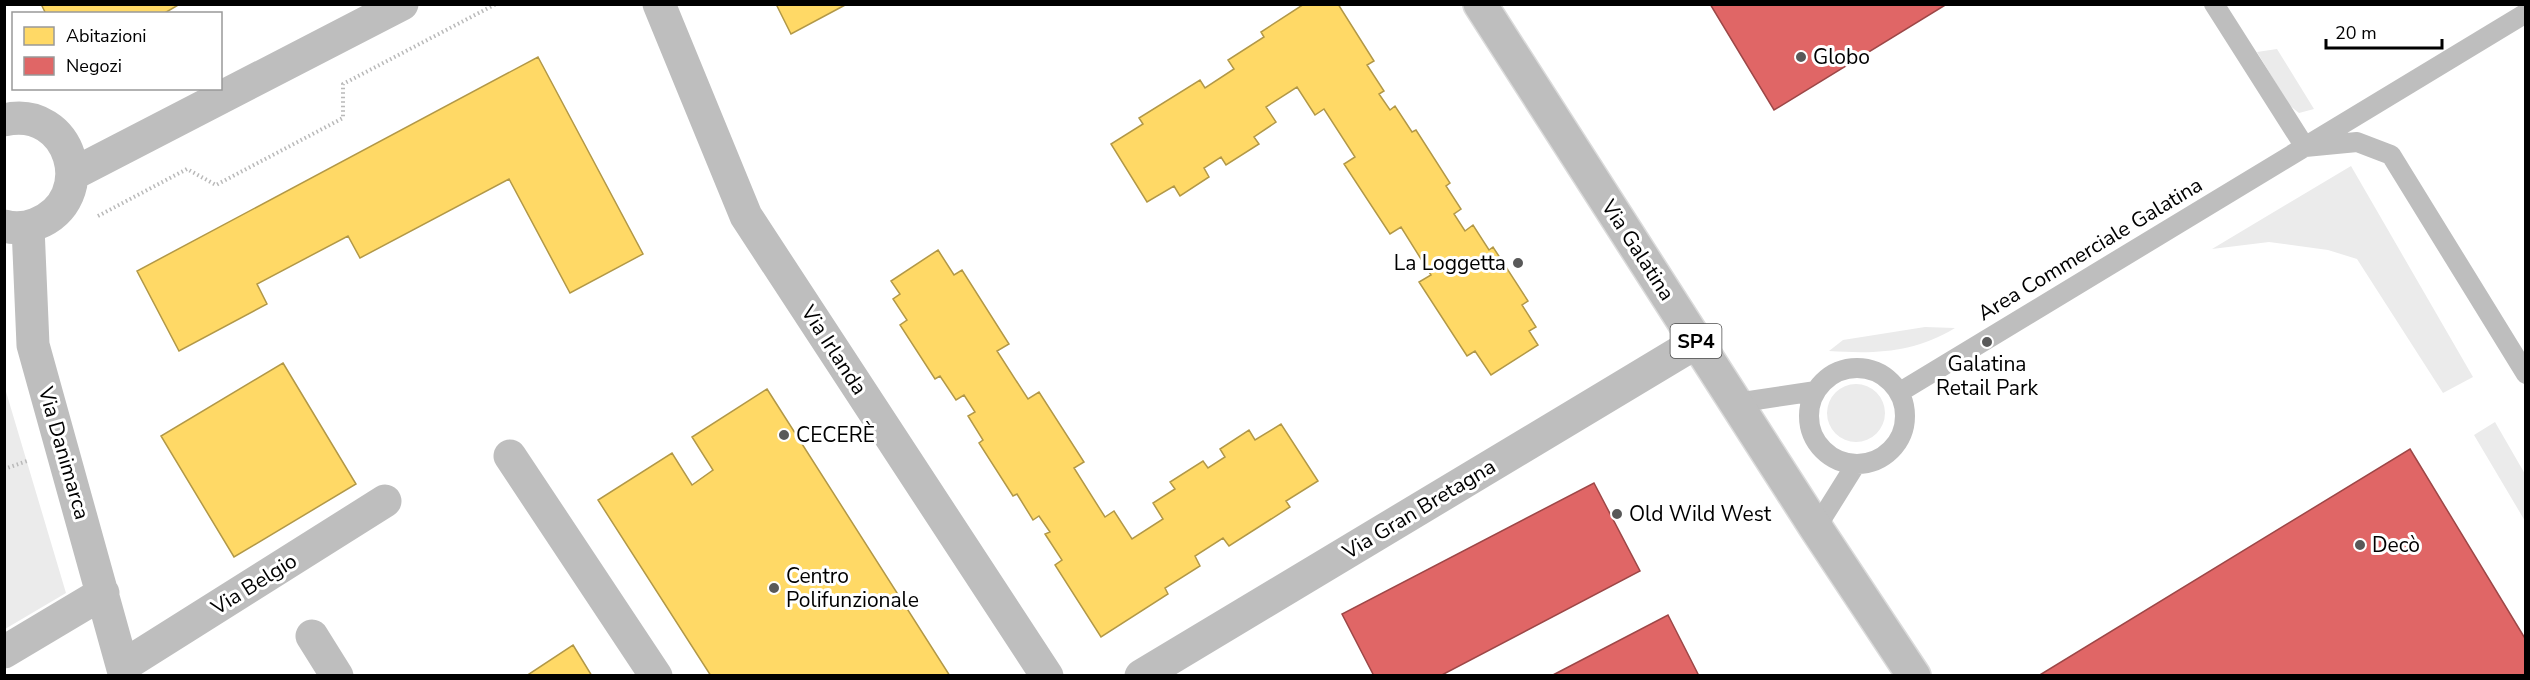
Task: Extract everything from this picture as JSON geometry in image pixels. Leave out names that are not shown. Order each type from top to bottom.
[{"type":"street","points":[[72,174],[402,4]]},
{"type":"street","name":"Via Irlanda","points":[[659,4],[746,216],[1047,675]]},
{"type":"street","name":"Via Galatina","points":[[1480,4],[1816,528],[1914,675]]},
{"type":"street","points":[[4,120],[14,117],[32,119],[48,127],[62,140],[70,156],[72,174],[69,193],[59,208],[45,220],[16,226]]},
{"type":"street","name":"Via Danimarca","points":[[16,226],[33,345],[124,671]]},
{"type":"street","name":"Via Gran Bretagna","points":[[1141,675],[1697,342]]},
{"type":"street","points":[[510,456],[656,675]]},
{"type":"street","name":"Via Belgio","points":[[124,671],[385,501]]},
{"type":"street","points":[[4,652],[103,593]]},
{"type":"street","points":[[312,636],[337,675]]},
{"type":"lane","points":[[2214,4],[2304,147]]},
{"type":"lane","name":"Area Commerciale Galatina","points":[[1900,392],[2526,13]]},
{"type":"lane","name":"Area Commerciale Galatina","points":[[2304,147],[2357,142],[2391,155],[2526,374]]},
{"type":"lane","points":[[1858,367],[1875,370],[1889,379],[1900,392],[1905,408],[1905,424],[1899,440],[1888,453],[1873,461],[1856,464],[1829,455],[1819,445],[1812,432],[1809,419],[1810,404],[1816,391],[1827,378],[1842,370],[1858,367]]},
{"type":"lane","points":[[1736,403],[1816,391]]},
{"type":"lane","points":[[1816,528],[1856,464]]},
{"type":"path","points":[[96,217],[188,169],[216,185],[343,118],[343,84],[496,4]]},
{"type":"path","points":[[4,469],[27,461]]},
{"type":"shaded area","points":[[2277,49],[2314,109],[2299,113],[2289,105],[2257,52]]},
{"type":"shaded area","points":[[2351,166],[2473,377],[2443,393],[2357,259],[2328,250],[2269,242],[2212,249]]},
{"type":"shaded area","points":[[1925,327],[1955,328],[1925,343],[1894,350],[1829,351],[1843,340]]},
{"type":"shaded area","points":[[1856,384],[1872,389],[1880,397],[1885,413],[1880,429],[1872,437],[1856,442],[1840,437],[1832,429],[1827,413],[1832,397],[1840,389]]},
{"type":"shaded area","points":[[4,385],[66,593],[5,629],[4,629]]},
{"type":"shaded area","points":[[2495,422],[2525,474],[2525,521],[2474,435]]},
{"type":"building: Abitazioni","points":[[41,4],[180,4],[166,12],[45,12]]},
{"type":"building: Abitazioni","points":[[776,4],[847,4],[791,34]]},
{"type":"building: Abitazioni","points":[[1304,4],[1338,4],[1374,61],[1367,65],[1384,91],[1379,94],[1390,110],[1395,106],[1412,132],[1416,130],[1450,183],[1446,186],[1461,209],[1454,214],[1465,231],[1473,225],[1489,250],[1493,247],[1528,301],[1522,305],[1536,327],[1529,331],[1538,345],[1491,375],[1475,351],[1467,356],[1419,282],[1431,275],[1401,227],[1390,234],[1344,164],[1355,157],[1324,109],[1315,115],[1297,87],[1266,107],[1276,122],[1254,137],[1259,144],[1226,165],[1221,157],[1204,168],[1209,177],[1180,196],[1174,186],[1147,202],[1111,144],[1143,124],[1139,118],[1200,80],[1205,88],[1234,69],[1228,60],[1264,37],[1261,32]]},
{"type":"building: Abitazioni","points":[[538,57],[643,254],[570,293],[509,179],[360,258],[348,236],[257,284],[267,304],[179,351],[137,271]]},
{"type":"building: Abitazioni","points":[[938,250],[954,275],[962,270],[1009,344],[997,351],[1028,399],[1039,392],[1084,462],[1074,468],[1105,517],[1114,511],[1132,539],[1163,519],[1153,503],[1175,489],[1170,482],[1203,461],[1208,468],[1225,457],[1220,449],[1249,430],[1255,440],[1281,424],[1318,481],[1286,501],[1290,507],[1229,546],[1223,538],[1195,556],[1200,566],[1165,588],[1168,594],[1101,637],[1055,565],[1062,560],[1045,534],[1050,532],[1039,516],[1033,520],[1017,494],[1013,496],[979,443],[983,440],[968,416],[975,412],[964,395],[956,400],[940,376],[935,379],[900,325],[907,320],[893,299],[900,294],[891,281]]},
{"type":"building: Abitazioni","points":[[283,363],[356,484],[234,557],[161,436]]},
{"type":"building: Abitazioni","name":"Centro Polifunzionale","points":[[767,389],[950,676],[711,676],[598,500],[672,453],[692,485],[713,470],[692,437]]},
{"type":"building: Abitazioni","points":[[573,645],[592,676],[526,676]]},
{"type":"building: Negozi","name":"Globo","points":[[1710,4],[1947,4],[1774,110]]},
{"type":"building: Negozi","name":"Decò","points":[[2410,449],[2526,640],[2526,676],[2038,676]]},
{"type":"building: Negozi","points":[[1594,483],[1640,571],[1440,676],[1374,676],[1342,614]]},
{"type":"building: Negozi","points":[[1668,615],[1699,676],[1551,676]]},
{"type":"place","name":"Globo","points":[[1801,57]]},
{"type":"place","name":"La Loggetta","points":[[1518,263]]},
{"type":"place","name":"Galatina Retail Park","points":[[1987,342]]},
{"type":"place","name":"CECERÈ","points":[[784,435]]},
{"type":"place","name":"Old Wild West","points":[[1617,514]]},
{"type":"place","name":"Decò","points":[[2360,545]]},
{"type":"place","name":"Centro Polifunzionale","points":[[774,588]]}]
